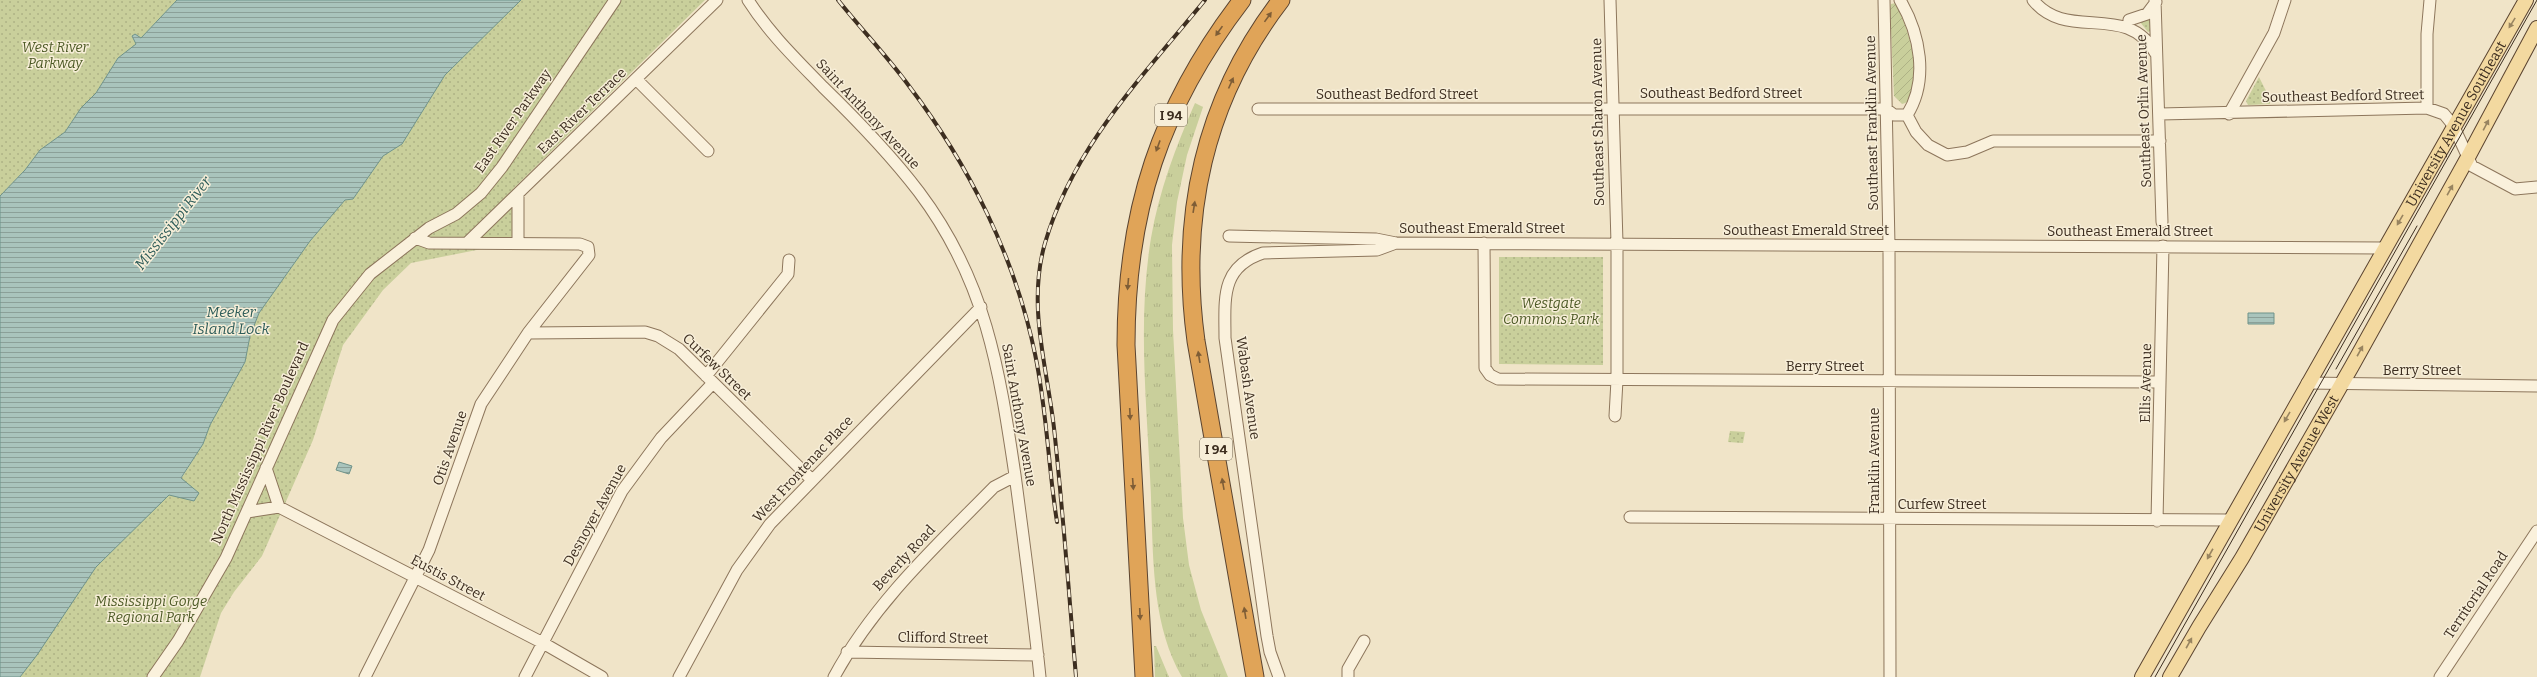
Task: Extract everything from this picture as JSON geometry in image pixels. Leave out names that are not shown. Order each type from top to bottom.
[{"type":"highway","name":"I 94","points":[[1144,677],[1126,345],[1127,296],[1132,245],[1143,194],[1165,128],[1198,63],[1242,0]]},
{"type":"highway","name":"I 94","points":[[1255,677],[1196,341],[1190,290],[1190,246],[1196,191],[1211,135],[1230,87],[1249,47],[1281,0]]},
{"type":"main road","name":"University Avenue Southeast","points":[[2384,248],[2453,125],[2526,0]]},
{"type":"main road","name":"University Avenue Southeast","points":[[2418,248],[2468,159],[2537,28]]},
{"type":"main road","points":[[2142,677],[2229,520],[2384,248]]},
{"type":"main road","name":"University Avenue West","points":[[2170,677],[2198,627],[2242,558],[2418,248]]},
{"type":"street","name":"East River Parkway","points":[[415,238],[456,214],[481,193],[502,167],[614,0]]},
{"type":"street","name":"East River Terrace","points":[[468,242],[717,0]]},
{"type":"street","name":"Saint Anthony Avenue","points":[[748,0],[773,36],[890,156],[919,192],[962,260],[981,307],[998,370],[1028,561],[1040,677]]},
{"type":"street","name":"Southeast Sharon Avenue","points":[[1610,0],[1617,243],[1617,380],[1615,416]]},
{"type":"street","name":"Southeast Franklin Avenue","points":[[1884,0],[1889,245]]},
{"type":"street","points":[[1900,0],[1916,40],[1920,65],[1918,92],[1907,115],[1916,132],[1928,145],[1937,151],[1947,155],[1967,152],[1993,141],[2160,141]]},
{"type":"street","points":[[2033,0],[2046,12],[2054,15],[2077,17],[2104,15],[2129,20],[2147,14],[2156,1]]},
{"type":"street","points":[[2229,114],[2274,32],[2285,0]]},
{"type":"street","points":[[2428,108],[2427,34],[2430,0]]},
{"type":"street","name":"Southeast Orlin Avenue","points":[[2156,1],[2162,222]]},
{"type":"street","points":[[2129,20],[2146,35],[2158,58]]},
{"type":"street","points":[[636,79],[708,151]]},
{"type":"street","name":"Southeast Bedford Street","points":[[2160,114],[2229,114],[2428,108],[2444,114],[2453,125],[2472,166],[2510,187],[2528,189],[2537,187]]},
{"type":"street","name":"Southeast Bedford Street","points":[[1258,109],[1886,109],[1894,115],[1907,115]]},
{"type":"street","points":[[415,238],[429,243],[518,243],[518,194]]},
{"type":"street","name":"Southeast Emerald Street","points":[[1229,236],[1376,239],[1396,243],[2384,248]]},
{"type":"street","name":"North Mississippi River Boulevard","points":[[153,677],[178,641],[207,594],[247,512],[332,320],[370,274],[415,238]]},
{"type":"street","name":"Otis Avenue","points":[[365,677],[429,550],[482,404],[528,333],[590,255],[588,247],[580,244],[518,243]]},
{"type":"street","name":"Wabash Avenue","points":[[1279,677],[1266,636],[1225,338],[1225,302],[1229,280],[1235,268],[1247,258],[1263,253],[1377,250],[1396,243]]},
{"type":"street","name":"Berry Street","points":[[1484,243],[1485,368],[1490,375],[1498,379],[1890,382],[2160,382]]},
{"type":"street","name":"Franklin Avenue","points":[[1889,245],[1890,677]]},
{"type":"street","name":"Ellis Avenue","points":[[2158,521],[2163,246]]},
{"type":"street","name":"Desnoyer Avenue","points":[[526,677],[622,491],[662,438],[710,380],[788,274],[789,260]]},
{"type":"street","name":"West Frontenac Place","points":[[679,677],[737,570],[770,524],[981,307]]},
{"type":"street","name":"Curfew Street","points":[[528,333],[645,332],[670,342],[812,480]]},
{"type":"street","name":"Berry Street","points":[[2307,384],[2537,386]]},
{"type":"street","points":[[247,512],[279,507],[266,468]]},
{"type":"street","name":"Beverly Road","points":[[834,677],[847,652],[869,620],[908,574],[994,488],[1015,476]]},
{"type":"street","name":"Eustis Street","points":[[279,507],[543,644],[602,677]]},
{"type":"street","name":"Curfew Street","points":[[1630,517],[2158,521],[2229,520]]},
{"type":"street","name":"Territorial Road","points":[[2440,677],[2537,531]]},
{"type":"street","points":[[1348,677],[1348,668],[1364,641]]},
{"type":"street","name":"Clifford Street","points":[[847,652],[1038,655]]},
{"type":"green space","name":"West River Parkway","points":[[0,0],[177,0],[141,38],[132,36],[137,44],[118,58],[96,93],[81,108],[65,132],[40,150],[25,170],[0,196]]},
{"type":"green space","name":"Mississippi Gorge Regional Park","points":[[518,0],[705,0],[513,189],[512,236],[507,244],[411,263],[383,290],[343,345],[313,440],[262,556],[234,592],[221,613],[200,677],[20,677],[96,567],[168,495],[199,493],[181,479],[203,444],[210,425],[245,362],[250,336],[259,313],[310,241],[345,200],[353,199],[383,156],[402,144],[445,75]]},
{"type":"green space","points":[[1896,3],[1910,40],[1916,74],[1915,88],[1911,99],[1902,104],[1894,96],[1890,8],[1891,4]]},
{"type":"green space","points":[[2150,19],[2151,31],[2148,32],[2140,22]]},
{"type":"green space","points":[[2259,77],[2270,99],[2270,104],[2248,105],[2246,101]]},
{"type":"green space","points":[[1195,103],[1203,107],[1187,155],[1177,202],[1172,245],[1173,330],[1183,518],[1189,565],[1201,610],[1228,677],[1182,677],[1171,654],[1163,630],[1158,605],[1153,553],[1144,357],[1147,268],[1154,220],[1163,186]]},
{"type":"green space","name":"Westgate Commons Park","points":[[1499,257],[1603,257],[1603,365],[1499,364]]},
{"type":"green space","points":[[1730,431],[1745,432],[1743,443],[1728,442]]},
{"type":"green space","points":[[1154,646],[1156,646],[1169,677],[1155,677]]},
{"type":"water","points":[[177,0],[521,0],[445,75],[402,144],[383,156],[353,199],[345,200],[310,241],[259,313],[250,336],[245,362],[210,425],[203,444],[181,478],[199,493],[194,501],[169,495],[96,567],[37,655],[20,677],[0,677],[0,196],[25,170],[40,150],[65,132],[81,108],[96,93],[118,58],[136,44],[132,36],[135,34],[141,38]]},
{"type":"water","points":[[2248,313],[2274,313],[2274,324],[2248,324]]},
{"type":"water","points":[[339,462],[352,466],[349,474],[336,470]]},
{"type":"tram line","points":[[2155,677],[2537,0]]},
{"type":"tram line","points":[[2336,369],[2417,226]]},
{"type":"railway","points":[[838,0],[901,75],[931,116],[970,180],[1002,247],[1015,282],[1035,354],[1045,417],[1057,522]]},
{"type":"railway","points":[[1076,677],[1054,428],[1040,336],[1038,313],[1040,266],[1045,243],[1057,208],[1073,175],[1092,144],[1112,114],[1205,0]]},
{"type":"water label","name":"Mississippi River","points":[[173,223]]},
{"type":"water label","name":"Meeker Island Lock","points":[[231,320]]}]
